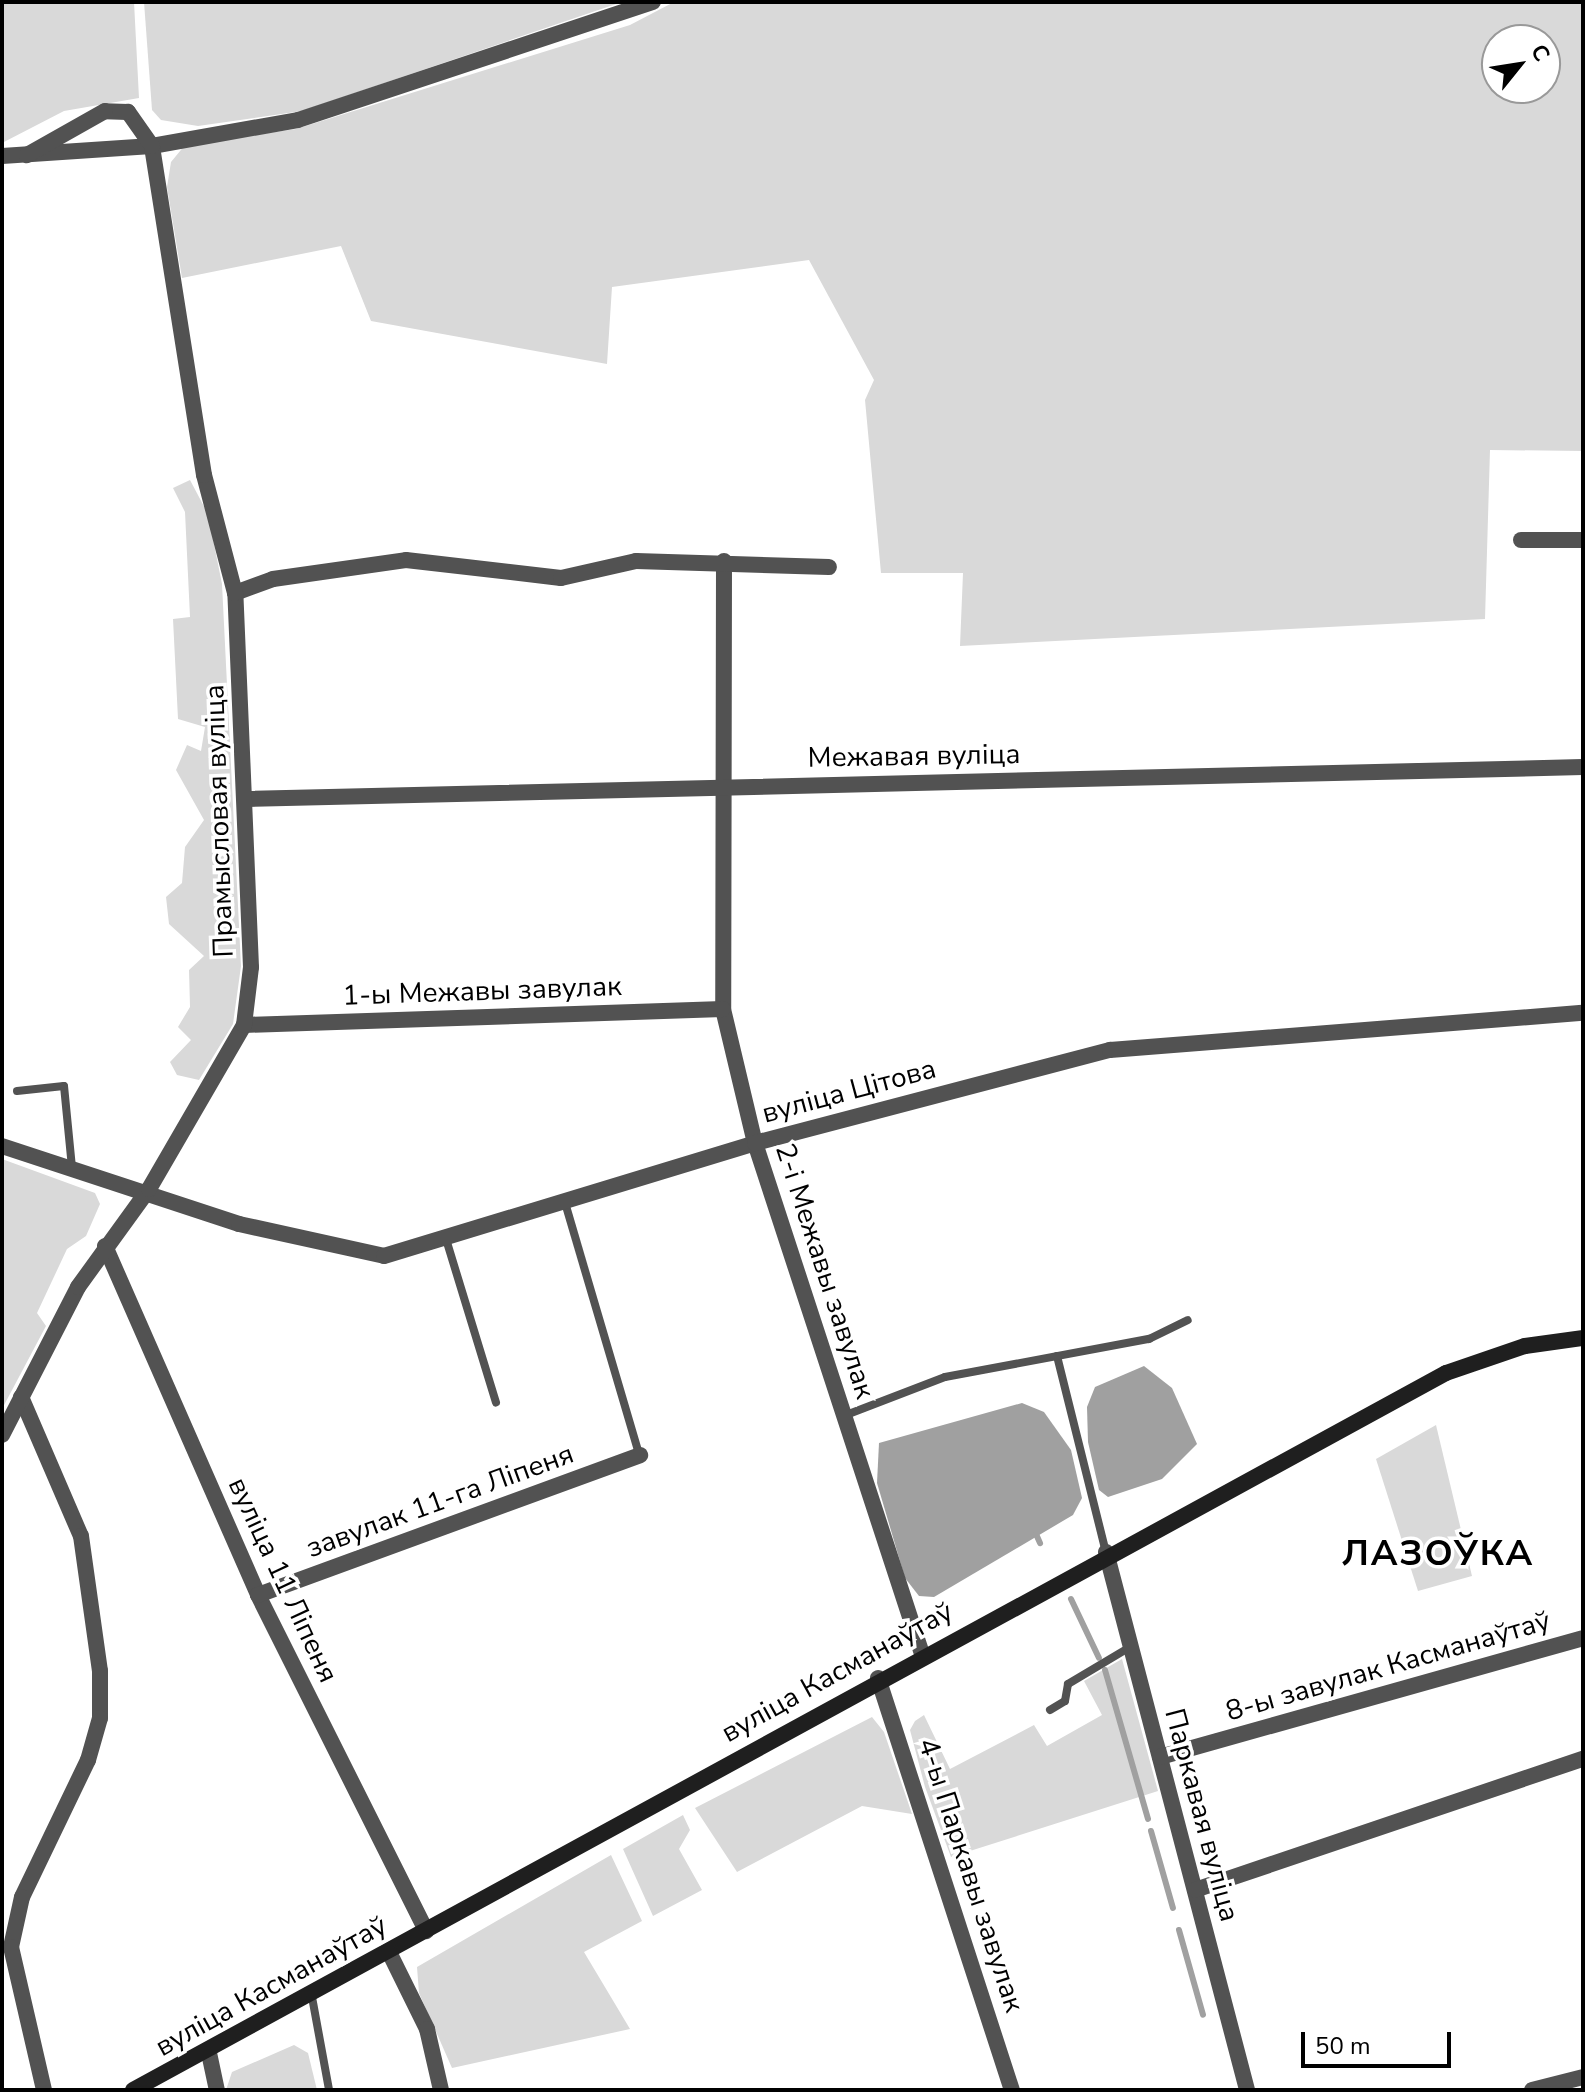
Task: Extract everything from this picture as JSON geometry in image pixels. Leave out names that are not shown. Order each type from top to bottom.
[{"type":"main road","name":"вуліца Касманаўтаў","points":[[133,2090],[312,1997],[1106,1552],[1446,1373],[1525,1346],[1583,1338]]},
{"type":"street","points":[[2,156],[152,146],[298,120],[653,2]]},
{"type":"street","points":[[27,155],[105,111],[128,112],[152,146]]},
{"type":"street","name":"Прамысловая вуліца","points":[[2,1435],[105,1246],[149,1189],[244,1025],[251,967],[247,799],[235,593],[204,475],[152,146]]},
{"type":"street","points":[[1521,540],[1583,540]]},
{"type":"street","points":[[235,593],[273,579],[406,560],[561,578],[636,561],[724,561],[829,567]]},
{"type":"street","name":"2-і Межавы завулак","points":[[724,561],[721,787],[723,1009],[755,1143],[922,1654]]},
{"type":"street","name":"Межавая вуліца","points":[[247,799],[1583,767]]},
{"type":"street","name":"1-ы Межавы завулак","points":[[244,1025],[723,1009]]},
{"type":"street","name":"вуліца Цітова","points":[[2,1146],[72,1169],[149,1189],[239,1224],[384,1256],[566,1206],[755,1143],[1110,1050],[1583,1013]]},
{"type":"street","name":"вуліца 11 Ліпеня","points":[[105,1246],[258,1595],[426,1931]]},
{"type":"street","points":[[21,1397],[81,1536],[100,1671],[100,1718],[88,1760],[22,1897],[11,1947],[44,2090]]},
{"type":"street","name":"завулак 11-га Ліпеня","points":[[258,1595],[640,1455]]},
{"type":"street","name":"Паркавая вуліца","points":[[1106,1552],[1247,2090]]},
{"type":"street","name":"8-ы завулак Касманаўтаў","points":[[1160,1757],[1583,1638]]},
{"type":"street","name":"4-ы Паркавы завулак","points":[[878,1678],[1012,2090]]},
{"type":"street","points":[[1195,1890],[1583,1759]]},
{"type":"street","points":[[389,1952],[427,2029],[441,2090]]},
{"type":"street","points":[[209,2053],[217,2090]]},
{"type":"street","points":[[1532,2090],[1583,2077]]},
{"type":"lane","points":[[17,1091],[64,1086],[72,1169]]},
{"type":"lane","points":[[566,1206],[640,1455]]},
{"type":"lane","points":[[446,1239],[496,1403]]},
{"type":"lane","points":[[846,1415],[945,1377],[1149,1339],[1188,1320]]},
{"type":"lane","points":[[1057,1356],[1106,1552]]},
{"type":"lane","points":[[1050,1710],[1065,1701],[1068,1684],[1131,1647]]},
{"type":"lane","points":[[312,1997],[329,2090]]},
{"type":"shaded area","points":[[2,2],[134,2],[139,98],[64,111],[2,143]]},
{"type":"shaded area","points":[[144,2],[622,2],[302,111],[198,126],[161,120],[152,110]]},
{"type":"shaded area","points":[[674,2],[1583,2],[1583,451],[1490,450],[1485,619],[960,646],[963,573],[881,573],[865,400],[874,380],[809,260],[612,287],[607,364],[371,321],[341,246],[182,278],[167,187],[171,162],[185,145],[296,129],[630,25]]},
{"type":"shaded area","points":[[190,480],[208,514],[222,584],[241,966],[233,1024],[199,1080],[177,1075],[170,1062],[191,1040],[178,1027],[190,1007],[189,970],[204,956],[169,924],[166,897],[182,883],[185,847],[204,820],[176,770],[187,745],[201,751],[205,727],[178,719],[173,619],[190,617],[185,512],[173,488]]},
{"type":"shaded area","points":[[2,1159],[95,1193],[100,1204],[86,1236],[67,1249],[37,1313],[46,1326],[2,1409]]},
{"type":"shaded area","points":[[1144,1366],[1172,1388],[1197,1444],[1162,1479],[1108,1497],[1099,1490],[1088,1442],[1087,1407],[1095,1387]]},
{"type":"shaded area","points":[[1022,1403],[1044,1412],[1071,1450],[1082,1498],[1073,1515],[934,1597],[919,1596],[905,1578],[877,1483],[879,1443]]},
{"type":"shaded area","points":[[1436,1425],[1472,1576],[1418,1591],[1376,1459]]},
{"type":"shaded area","points":[[1122,1659],[1158,1791],[951,1857],[925,1787],[910,1730],[915,1721],[924,1715],[950,1769],[1034,1725],[1047,1746],[1102,1715],[1084,1681]]},
{"type":"shaded area","points":[[872,1717],[884,1732],[912,1814],[862,1806],[737,1872],[695,1808]]},
{"type":"shaded area","points":[[683,1815],[690,1830],[679,1849],[702,1890],[653,1916],[623,1849]]},
{"type":"shaded area","points":[[611,1855],[642,1921],[584,1952],[630,2029],[452,2068],[419,1993],[417,1967]]},
{"type":"shaded area","points":[[294,2045],[308,2053],[317,2090],[226,2090],[232,2072]]},
{"type":"waterway","points":[[1036,1534],[1040,1543]]},
{"type":"waterway","points":[[1071,1599],[1099,1658]]},
{"type":"waterway","points":[[1105,1670],[1148,1819]]},
{"type":"waterway","points":[[1151,1831],[1173,1908]]},
{"type":"waterway","points":[[1179,1930],[1203,2015]]},
{"type":"district","name":"ЛАЗОЎКА","points":[[1438,1554]]}]
